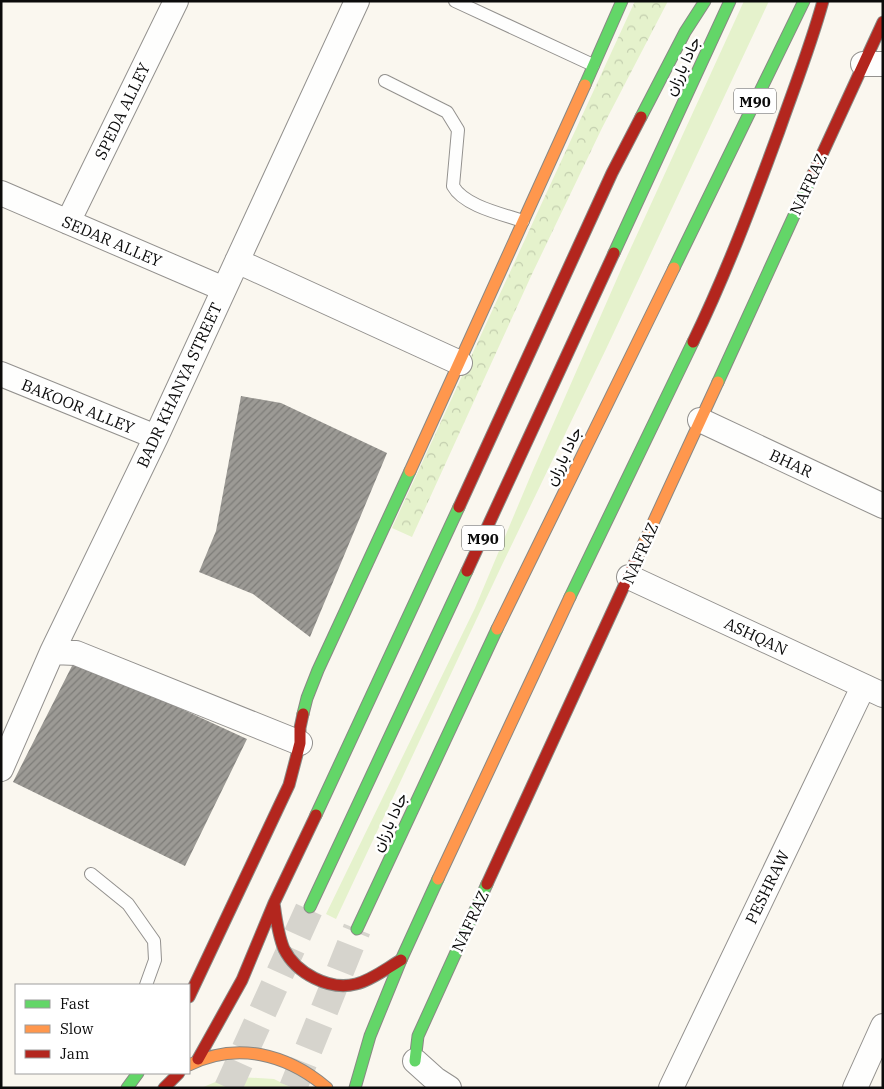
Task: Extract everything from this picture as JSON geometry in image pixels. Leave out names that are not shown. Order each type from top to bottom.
[{"type":"main road","points":[[190,995],[290,785],[300,742],[300,728],[307,698],[318,670],[460,363],[622,1]]},
{"type":"main road","points":[[194,1062],[242,980],[274,903],[362,717],[612,173],[684,32],[705,1]]},
{"type":"main road","name":"جادا بارزان","points":[[310,907],[550,393],[730,1]]},
{"type":"main road","name":"جادا بارزان","points":[[357,928],[496,629],[804,1]]},
{"type":"main road","points":[[355,1088],[370,1036],[401,960],[597,538],[705,317],[762,177],[815,31],[823,1]]},
{"type":"main road","name":"NAFRAZ","points":[[415,1061],[418,1036],[700,420],[873,64],[883,22]]},
{"type":"main road","points":[[274,903],[284,949],[302,970],[317,979],[334,984],[356,984],[401,960]]},
{"type":"main road","points":[[194,1062],[228,1052],[269,1056],[287,1062],[304,1071],[327,1088]]},
{"type":"main road","points":[[127,1088],[135,1074]]},
{"type":"main road","points":[[164,1088],[178,1074]]},
{"type":"street","name":"SPEDA ALLEY","points":[[68,222],[176,1]]},
{"type":"street","name":"BADR KHANYA STREET","points":[[1,769],[52,652],[156,437],[357,1]]},
{"type":"street","name":"SEDAR ALLEY","points":[[1,193],[224,289]]},
{"type":"street","points":[[237,261],[460,363]]},
{"type":"street","name":"BAKOOR ALLEY","points":[[2,376],[156,437]]},
{"type":"street","name":"BHAR","points":[[700,420],[883,506]]},
{"type":"street","name":"ASHQAN","points":[[629,576],[873,691]]},
{"type":"street","points":[[52,652],[76,653],[300,742]]},
{"type":"street","name":"PESHRAW","points":[[671,1088],[873,691]]},
{"type":"street","points":[[855,1088],[883,1026]]},
{"type":"street","points":[[415,1061],[448,1088]]},
{"type":"lane","points":[[455,1],[593,65]]},
{"type":"lane","points":[[385,81],[446,112],[458,130],[453,186],[457,193],[473,203],[522,221]]},
{"type":"lane","points":[[90,874],[128,904],[154,941],[155,960],[146,984]]},
{"type":"green space","points":[[635,1],[668,1],[602,128],[532,274],[412,537],[392,528]]},
{"type":"green space","points":[[744,1],[769,1],[336,919],[326,914],[475,608],[623,265]]},
{"type":"green space","points":[[239,1077],[274,1079],[292,1088],[201,1088],[220,1080]]},
{"type":"building","points":[[241,396],[281,403],[387,453],[310,637],[253,594],[199,572],[216,531]]},
{"type":"building","points":[[75,660],[247,739],[185,866],[13,782]]},
{"type":"tunnel","points":[[228,1088],[310,907]]},
{"type":"tunnel","points":[[293,1088],[357,929]]},
{"type":"traffic: fast","points":[[585,85],[622,1]]},
{"type":"traffic: fast","points":[[641,117],[685,32],[705,1]]},
{"type":"traffic: fast","points":[[614,253],[730,1]]},
{"type":"traffic: fast","points":[[674,268],[804,1]]},
{"type":"traffic: fast","points":[[718,382],[813,174]]},
{"type":"traffic: fast","points":[[570,597],[693,342]]},
{"type":"traffic: fast","points":[[303,714],[318,670],[410,471]]},
{"type":"traffic: fast","points":[[316,815],[459,507]]},
{"type":"traffic: fast","points":[[310,907],[467,571]]},
{"type":"traffic: fast","points":[[357,929],[497,629]]},
{"type":"traffic: fast","points":[[355,1088],[370,1036],[401,960],[438,879]]},
{"type":"traffic: fast","points":[[415,1061],[418,1036],[487,884]]},
{"type":"traffic: fast","points":[[127,1088],[137,1074]]},
{"type":"traffic: slow","points":[[410,471],[585,85]]},
{"type":"traffic: slow","points":[[497,629],[674,268]]},
{"type":"traffic: slow","points":[[635,562],[718,382]]},
{"type":"traffic: slow","points":[[438,879],[570,597]]},
{"type":"traffic: slow","points":[[190,1065],[225,1054],[261,1055],[278,1059],[295,1067],[312,1076],[327,1088]]},
{"type":"traffic: jam","points":[[693,342],[728,264],[759,184],[802,66],[823,1]]},
{"type":"traffic: jam","points":[[813,174],[883,22]]},
{"type":"traffic: jam","points":[[459,507],[612,173],[641,117]]},
{"type":"traffic: jam","points":[[467,571],[614,253]]},
{"type":"traffic: jam","points":[[487,884],[635,562]]},
{"type":"traffic: jam","points":[[190,995],[289,785],[300,743],[300,728],[303,714]]},
{"type":"traffic: jam","points":[[198,1059],[242,980],[274,903],[316,815]]},
{"type":"traffic: jam","points":[[274,903],[284,949],[297,966],[314,978],[335,985],[356,984],[374,977],[401,960]]},
{"type":"traffic: jam","points":[[164,1088],[178,1074]]}]
